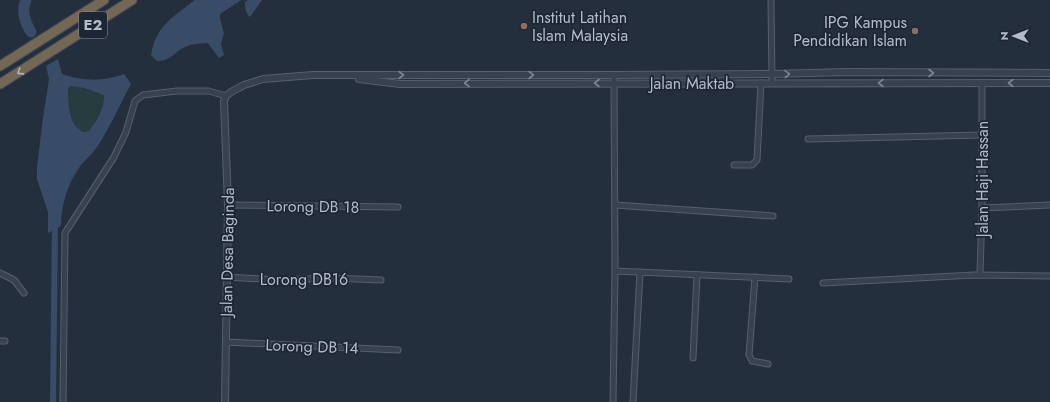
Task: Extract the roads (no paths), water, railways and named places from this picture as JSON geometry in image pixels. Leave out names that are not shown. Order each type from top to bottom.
[{"type":"highway","name":"E2","points":[[0,66],[104,0]]},
{"type":"highway","name":"E2","points":[[0,84],[132,0]]},
{"type":"street","points":[[771,0],[772,83]]},
{"type":"street","name":"Jalan Maktab","points":[[225,99],[244,85],[263,79],[313,75],[614,75],[847,72],[1050,73]]},
{"type":"street","points":[[975,83],[976,73]]},
{"type":"street","name":"Jalan Maktab","points":[[334,75],[400,84],[1050,83]]},
{"type":"street","points":[[613,402],[615,271],[614,75]]},
{"type":"street","points":[[734,165],[752,165],[757,160],[761,83]]},
{"type":"street","name":"Jalan Haji Hassan","points":[[980,275],[982,208],[982,83]]},
{"type":"street","points":[[63,402],[65,233],[114,157],[126,132],[135,101],[143,95],[182,90],[209,91],[225,99]]},
{"type":"street","name":"Jalan Desa Baginda","points":[[225,99],[228,205],[225,402]]},
{"type":"street","points":[[808,140],[982,136]]},
{"type":"street","name":"Lorong DB 18","points":[[228,205],[398,207]]},
{"type":"street","points":[[615,205],[773,216]]},
{"type":"street","points":[[982,208],[1050,205]]},
{"type":"street","points":[[615,271],[789,279]]},
{"type":"street","points":[[633,402],[640,272]]},
{"type":"street","points":[[0,273],[14,280],[24,293]]},
{"type":"street","points":[[693,358],[697,275]]},
{"type":"street","points":[[823,283],[980,275],[1050,276]]},
{"type":"street","name":"Lorong DB16","points":[[226,277],[278,280],[332,278],[381,280]]},
{"type":"street","points":[[755,277],[749,355],[752,361],[768,364]]},
{"type":"street","name":"Lorong DB 14","points":[[226,342],[398,350]]},
{"type":"water","points":[[195,0],[241,0],[220,14],[224,33],[221,44],[224,55],[219,58],[208,43],[202,43],[185,47],[166,60],[157,61],[151,55],[153,45],[161,29],[173,17]]},
{"type":"water","points":[[248,0],[262,0],[250,17],[245,8],[245,2]]},
{"type":"water","points":[[58,59],[62,74],[93,80],[116,77],[124,74],[131,84],[99,144],[81,165],[72,179],[62,210],[61,226],[48,233],[48,212],[37,179],[37,167],[49,79],[46,66]],"holes":[[[70,86],[84,88],[104,95],[104,100],[101,110],[89,131],[83,132],[74,124],[70,114],[68,89]]]},
{"type":"waterway","points":[[26,0],[24,16],[31,32]]},
{"type":"waterway","points":[[53,402],[55,222]]},
{"type":"place","name":"Institut Latihan Islam Malaysia","points":[[524,26]]},
{"type":"place","name":"IPG Kampus Pendidikan Islam","points":[[915,31]]}]
